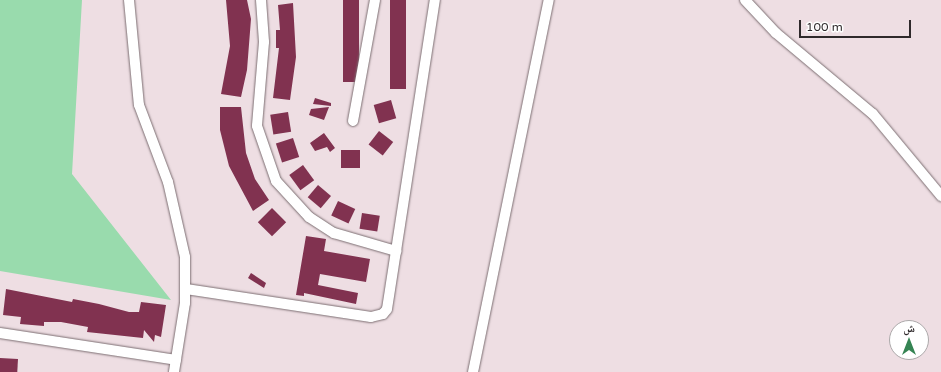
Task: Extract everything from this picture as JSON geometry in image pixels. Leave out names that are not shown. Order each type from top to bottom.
[{"type":"street","points":[[129,0],[139,105],[174,203],[185,257],[186,289],[174,372]]},
{"type":"street","points":[[261,0],[264,42],[257,126],[276,181],[309,217],[334,233],[396,250]]},
{"type":"street","points":[[353,121],[374,0]]},
{"type":"street","points":[[186,289],[377,317],[386,309],[436,0]]},
{"type":"street","points":[[474,372],[549,0]]},
{"type":"street","points":[[745,0],[776,33],[873,114],[941,196]]},
{"type":"street","points":[[0,333],[176,360]]},
{"type":"green space","points":[[0,0],[82,0],[72,174],[171,300],[0,271]]},
{"type":"building","points":[[226,0],[247,0],[251,19],[247,70],[241,97],[221,94],[230,46]]},
{"type":"building","points":[[343,0],[359,0],[359,82],[343,82]]},
{"type":"building","points":[[390,0],[406,0],[406,89],[390,89]]},
{"type":"building","points":[[293,3],[296,57],[290,100],[273,98],[279,48],[276,48],[276,30],[280,30],[278,5]]},
{"type":"building","points":[[315,98],[331,103],[331,106],[313,104]]},
{"type":"building","points":[[391,100],[396,118],[379,123],[374,105]]},
{"type":"building","points":[[220,107],[241,107],[246,153],[255,179],[269,200],[253,211],[229,166],[220,130]]},
{"type":"building","points":[[329,107],[324,120],[309,115],[311,109]]},
{"type":"building","points":[[288,112],[291,132],[273,135],[270,115]]},
{"type":"building","points":[[379,131],[393,142],[383,155],[369,144]]},
{"type":"building","points":[[324,133],[335,148],[330,152],[327,147],[315,151],[310,143]]},
{"type":"building","points":[[293,138],[299,157],[282,163],[276,144]]},
{"type":"building","points":[[341,150],[360,150],[360,168],[341,168]]},
{"type":"building","points":[[303,165],[314,180],[300,190],[289,175]]},
{"type":"building","points":[[318,185],[331,196],[321,208],[308,197]]},
{"type":"building","points":[[338,201],[355,209],[348,224],[331,216]]},
{"type":"building","points":[[272,208],[286,222],[272,236],[258,222]]},
{"type":"building","points":[[362,213],[380,216],[377,232],[359,229]]},
{"type":"building","points":[[306,236],[326,239],[324,251],[370,259],[366,282],[320,274],[318,285],[358,293],[356,304],[304,293],[304,296],[296,295]]},
{"type":"building","points":[[251,273],[266,283],[264,288],[248,278]]},
{"type":"building","points":[[6,289],[72,302],[73,299],[129,312],[139,312],[141,302],[166,305],[161,337],[155,335],[154,342],[144,330],[143,338],[87,332],[88,327],[61,322],[44,322],[44,326],[20,324],[21,317],[3,315]]},
{"type":"building","points":[[0,358],[18,359],[17,372],[0,372]]}]
